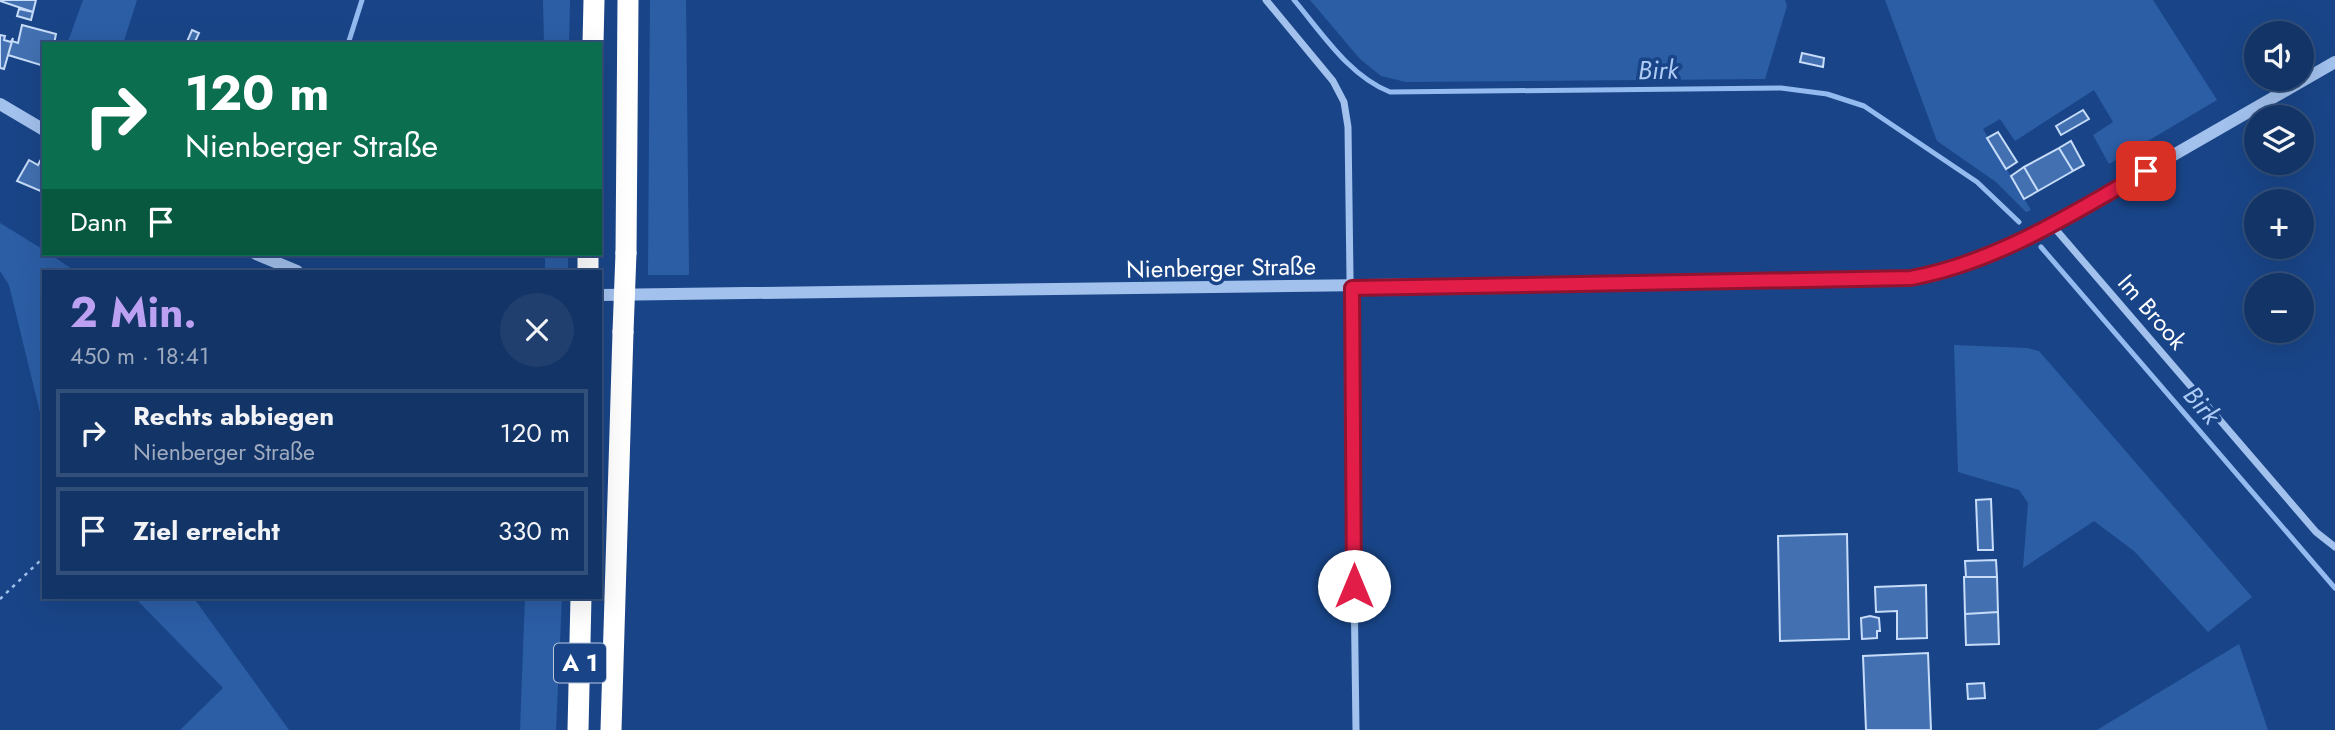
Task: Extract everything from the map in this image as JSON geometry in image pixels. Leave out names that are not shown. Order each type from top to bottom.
[{"type":"highway","points":[[593,42],[594,0]]},
{"type":"highway","name":"A 1","points":[[611,730],[626,253],[628,0]]},
{"type":"highway","name":"A 1","points":[[578,730],[581,599]]},
{"type":"street","points":[[1266,0],[1333,81],[1344,102],[1348,127],[1356,730]]},
{"type":"street","name":"Nienberger Straße","points":[[602,296],[1352,288],[1911,278],[1942,272],[1985,257],[2052,225],[2335,62]]},
{"type":"street","points":[[0,104],[42,129]]},
{"type":"street","name":"Im Brook","points":[[2052,225],[2316,532],[2335,547]]},
{"type":"street","points":[[261,256],[295,270]]},
{"type":"path","points":[[0,599],[42,559]]},
{"type":"shaded area","points":[[83,0],[137,0],[124,42],[68,42]]},
{"type":"shaded area","points":[[543,0],[570,0],[569,42],[544,42]]},
{"type":"shaded area","points":[[650,0],[686,0],[689,275],[648,275]]},
{"type":"shaded area","points":[[1310,0],[1785,0],[1787,6],[1765,79],[1406,82],[1381,76],[1360,59]]},
{"type":"shaded area","points":[[1885,0],[2153,0],[2217,100],[2109,164],[2093,135],[2113,122],[2094,90],[2015,141],[2000,119],[1983,129],[2031,210],[2026,212],[1996,182],[1937,141]]},
{"type":"shaded area","points":[[0,223],[42,249],[42,256],[53,256],[72,269],[42,270],[42,421],[9,285],[0,271]]},
{"type":"shaded area","points":[[545,256],[568,256],[568,270],[545,270]]},
{"type":"shaded area","points":[[1954,345],[2027,348],[2039,351],[2252,597],[2208,632],[2134,551],[2094,521],[2023,568],[2028,503],[2019,490],[1958,472]]},
{"type":"shaded area","points":[[136,599],[194,599],[289,730],[180,730],[223,688]]},
{"type":"shaded area","points":[[525,599],[562,599],[556,730],[520,730]]},
{"type":"shaded area","points":[[2239,644],[2268,730],[2097,730]]},
{"type":"building","points":[[0,0],[36,0],[33,12],[0,1]]},
{"type":"building","points":[[19,9],[33,12],[31,20],[17,16]]},
{"type":"building","points":[[22,25],[56,34],[54,42],[42,42],[42,65],[8,55],[12,41],[18,43]]},
{"type":"building","points":[[192,30],[199,33],[195,42],[187,42]]},
{"type":"building","points":[[0,35],[11,42],[13,38],[4,69],[0,68]]},
{"type":"building","points":[[1802,53],[1824,58],[1823,67],[1800,62]]},
{"type":"building","points":[[2083,110],[2089,119],[2061,135],[2056,126]]},
{"type":"building","points":[[1998,132],[2017,162],[2006,169],[1987,138]]},
{"type":"building","points":[[2071,141],[2084,165],[2073,171],[2059,148]]},
{"type":"building","points":[[2059,148],[2073,171],[2038,191],[2024,167]]},
{"type":"building","points":[[29,160],[38,165],[40,161],[42,162],[42,192],[17,181]]},
{"type":"building","points":[[2024,167],[2038,191],[2024,199],[2011,176]]},
{"type":"building","points":[[1991,499],[1993,550],[1978,550],[1976,500]]},
{"type":"building","points":[[1847,534],[1849,639],[1780,641],[1778,536]]},
{"type":"building","points":[[1996,560],[1997,577],[1966,577],[1965,561]]},
{"type":"building","points":[[1964,577],[1997,577],[1998,612],[1965,614]]},
{"type":"building","points":[[1926,585],[1927,638],[1897,639],[1897,611],[1876,612],[1875,587]]},
{"type":"building","points":[[1998,612],[1999,644],[1966,645],[1965,614]]},
{"type":"building","points":[[1861,618],[1879,618],[1880,631],[1877,631],[1877,638],[1862,639]]},
{"type":"building","points":[[1928,653],[1931,730],[1866,730],[1863,656]]},
{"type":"building","points":[[1984,683],[1985,698],[1968,699],[1967,684]]},
{"type":"waterway","points":[[349,42],[362,0]]},
{"type":"waterway","name":"Birk","points":[[1294,0],[1349,65],[1375,85],[1390,92],[1781,88],[1827,94],[1864,106],[1977,182],[2019,222]]},
{"type":"waterway","name":"Birk","points":[[2041,247],[2335,588]]},
{"type":"route","points":[[1354,586],[1352,288],[1911,278],[1942,272],[1985,257],[2052,225],[2146,171]]}]
